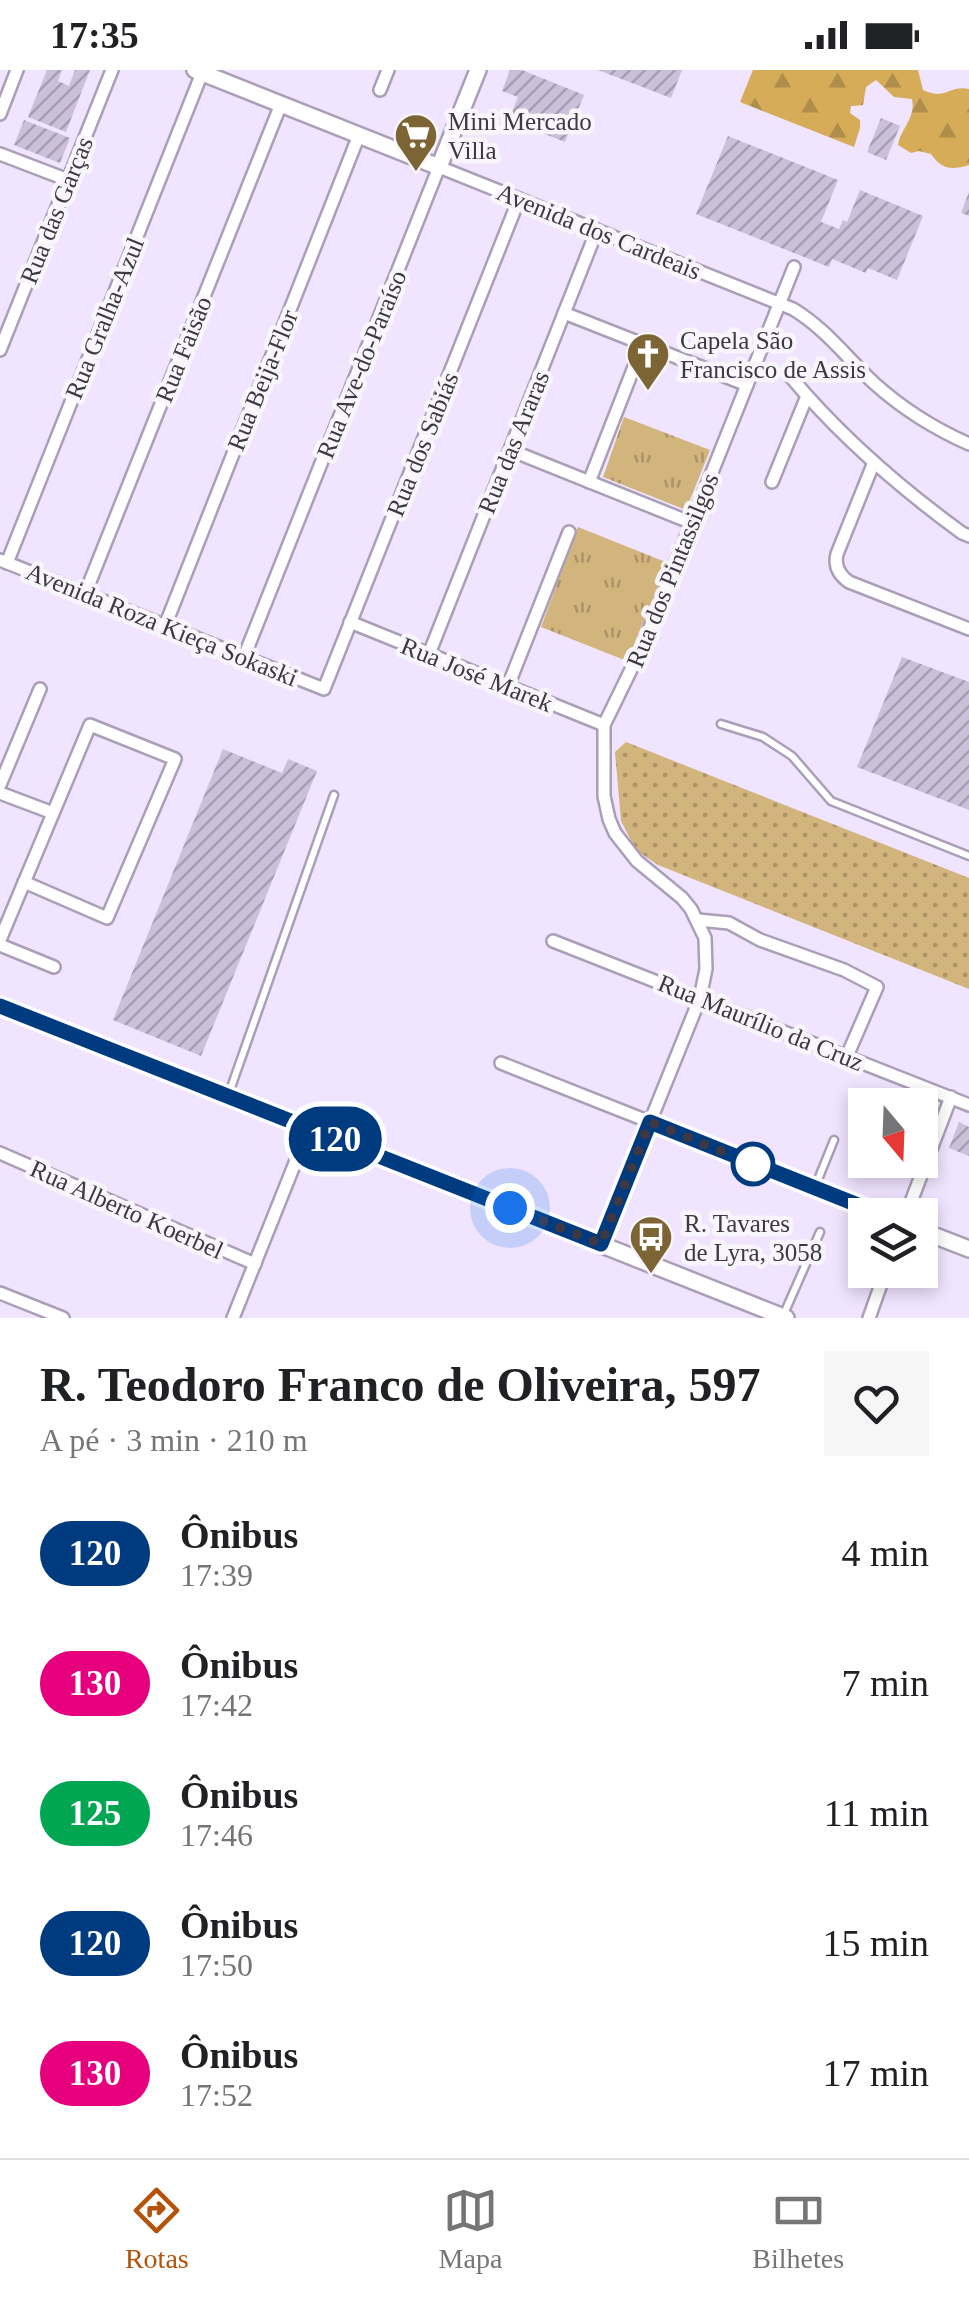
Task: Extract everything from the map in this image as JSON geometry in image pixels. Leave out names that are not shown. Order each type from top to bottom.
[{"type":"main road","name":"Rua Ave-do-Paraíso","points":[[439,167],[478,70]]},
{"type":"main road","name":"Avenida dos Cardeais","points":[[199,71],[439,167]]},
{"type":"main road","points":[[0,1006],[784,1317]]},
{"type":"main road","points":[[601,1244],[650,1122],[848,1201]]},
{"type":"main road","points":[[938,1237],[969,1249]]},
{"type":"street","points":[[0,114],[18,70]]},
{"type":"street","name":"Rua das Garças","points":[[0,350],[112,70]]},
{"type":"street","points":[[380,90],[388,70]]},
{"type":"street","name":"Rua Gralha-Azul","points":[[3,561],[199,71]]},
{"type":"street","name":"Rua Faisão","points":[[85,594],[280,104]]},
{"type":"street","name":"Rua Beija-Flor","points":[[165,626],[359,136]]},
{"type":"street","points":[[0,154],[68,180]]},
{"type":"street","name":"Avenida dos Cardeais","points":[[439,167],[805,316],[894,400],[969,444]]},
{"type":"street","name":"Rua Ave-do-Paraíso","points":[[244,657],[439,167]]},
{"type":"street","name":"Rua dos Sabiás","points":[[324,689],[520,199]]},
{"type":"street","name":"Rua das Araras","points":[[429,654],[597,230]]},
{"type":"street","name":"Rua dos Pintassilgos","points":[[698,920],[682,898],[628,852],[609,818],[602,776],[604,726],[643,645],[794,267]]},
{"type":"street","points":[[564,313],[747,385]]},
{"type":"street","points":[[588,482],[643,344]]},
{"type":"street","points":[[790,376],[874,462],[931,511],[969,536]]},
{"type":"street","points":[[772,482],[807,396]]},
{"type":"street","points":[[510,450],[692,523]]},
{"type":"street","points":[[874,462],[837,554],[838,571],[850,582],[969,630]]},
{"type":"street","points":[[508,686],[569,532]]},
{"type":"street","name":"Avenida Roza Kieça Sokaski","points":[[3,561],[324,689]]},
{"type":"street","name":"Rua José Marek","points":[[350,622],[604,726]]},
{"type":"street","points":[[40,688],[0,789],[53,814]]},
{"type":"street","points":[[24,882],[108,918],[175,759],[90,725],[24,882],[0,943],[54,967]]},
{"type":"street","points":[[501,1063],[650,1122],[700,998],[706,969],[705,938],[698,920],[729,923],[760,940],[844,970],[876,987],[847,1056]]},
{"type":"street","name":"Rua Maurílio da Cruz","points":[[553,940],[969,1104]]},
{"type":"street","points":[[913,1198],[951,1098]]},
{"type":"street","points":[[233,1318],[309,1128]]},
{"type":"street","name":"Rua Alberto Koerbel","points":[[0,1153],[254,1264]]},
{"type":"street","points":[[869,1318],[880,1288]]},
{"type":"street","points":[[0,1293],[63,1318]]},
{"type":"lane","points":[[720,724],[763,737],[792,756],[831,800],[969,856]]},
{"type":"lane","points":[[228,1096],[334,795]]},
{"type":"lane","points":[[814,1188],[834,1140]]},
{"type":"lane","points":[[784,1317],[820,1232]]},
{"type":"green space","points":[[753,70],[918,70],[923,90],[937,94],[969,89],[969,165],[948,167],[931,154],[911,153],[898,145],[912,112],[912,99],[894,97],[876,80],[866,87],[863,105],[851,106],[850,113],[860,120],[854,147],[740,102]]},
{"type":"green space","points":[[624,417],[710,450],[686,510],[603,477]]},
{"type":"green space","points":[[578,527],[668,563],[627,661],[541,627]]},
{"type":"green space","points":[[626,742],[969,878],[969,989],[658,865],[636,850],[621,821],[615,752]]},
{"type":"building","points":[[47,70],[62,70],[58,81],[69,86],[75,70],[90,70],[66,132],[28,117]]},
{"type":"building","points":[[510,70],[522,70],[584,95],[565,142],[509,120],[518,97],[502,91]]},
{"type":"building","points":[[598,70],[682,70],[671,98]]},
{"type":"building","points":[[881,118],[900,126],[886,160],[867,152]]},
{"type":"building","points":[[24,120],[70,138],[60,163],[14,145]]},
{"type":"building","points":[[728,136],[838,180],[821,222],[839,229],[843,220],[847,222],[860,190],[923,216],[897,280],[832,259],[829,267],[696,214]]},
{"type":"building","points":[[969,192],[969,216],[961,213]]},
{"type":"building","points":[[902,657],[969,682],[969,810],[857,767]]},
{"type":"building","points":[[223,749],[282,773],[288,759],[317,771],[201,1056],[113,1020]]},
{"type":"building","points":[[959,1122],[969,1127],[969,1156],[949,1148]]},
{"type":"bus line","name":"120","points":[[0,1006],[601,1244],[650,1122],[848,1201]]},
{"type":"place","name":"Mini Mercado Villa","points":[[416,173]]},
{"type":"place","name":"Capela São Francisco de Assis","points":[[648,392]]},
{"type":"place","name":"R. Tavares de Lyra, 3058","points":[[651,1275]]},
{"type":"route","points":[[510,1208],[601,1244],[650,1122],[753,1164]]}]
